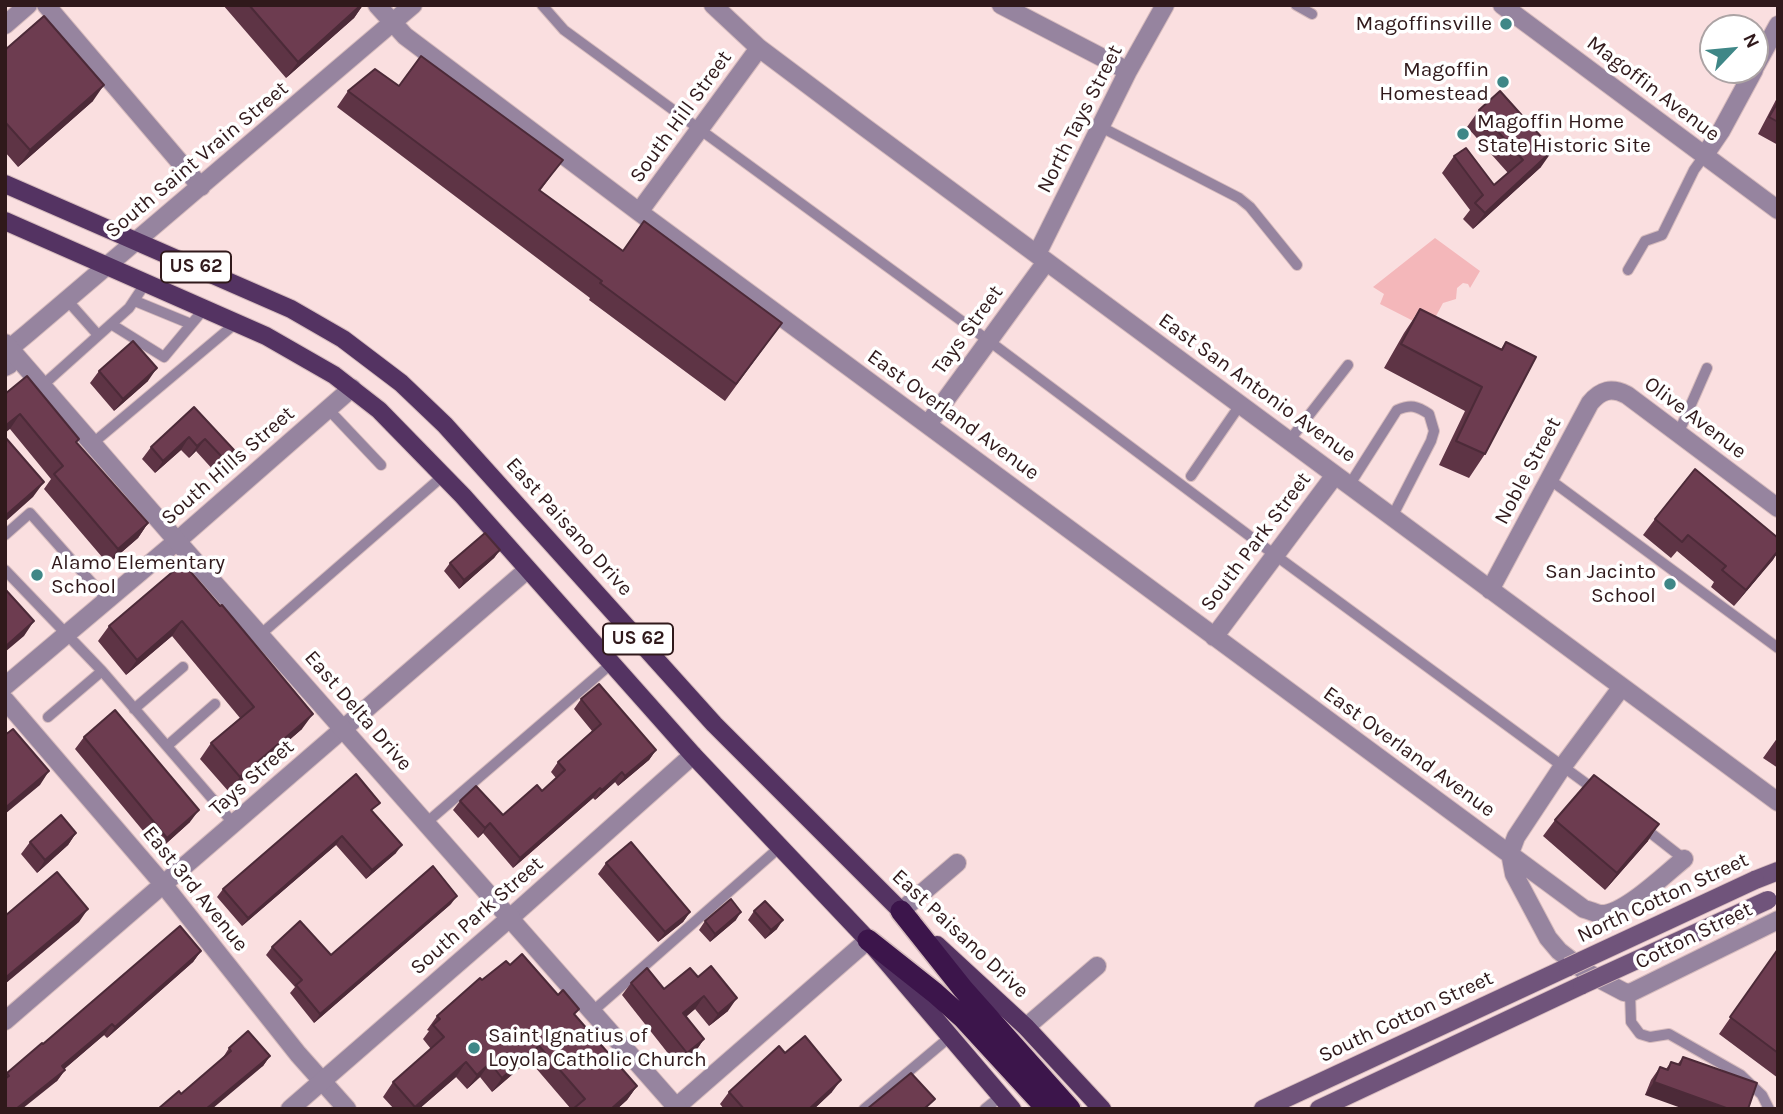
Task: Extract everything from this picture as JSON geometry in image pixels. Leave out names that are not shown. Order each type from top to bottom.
[{"type":"highway","points":[[901,911],[963,989],[1070,1109]]},
{"type":"highway","points":[[868,940],[963,1018],[1047,1109]]},
{"type":"main road","name":"East Paisano Drive","points":[[5,184],[291,309],[343,339],[401,383],[454,435],[714,724],[901,911],[1026,1027],[1102,1109]]},
{"type":"main road","name":"US 62","points":[[5,221],[304,356],[379,410],[444,475],[693,755],[868,940],[1006,1102]]},
{"type":"main road","name":"North Cotton Street","points":[[1568,967],[1778,871]]},
{"type":"main road","points":[[1320,1109],[1773,898]]},
{"type":"main road","name":"South Cotton Street","points":[[1263,1109],[1568,967]]},
{"type":"street","points":[[5,25],[28,5]]},
{"type":"street","points":[[46,5],[201,187]]},
{"type":"street","name":"East Overland Avenue","points":[[377,5],[405,36],[639,212],[1584,909],[1601,914],[1615,911],[1684,859]]},
{"type":"street","name":"South Saint Vrain Street","points":[[7,347],[137,241],[413,5]]},
{"type":"street","name":"East San Antonio Avenue","points":[[713,5],[759,47],[1778,802]]},
{"type":"street","points":[[1001,5],[1128,71]]},
{"type":"street","name":"North Tays Street","points":[[1041,258],[1128,71],[1165,5]]},
{"type":"street","name":"Magoffin Avenue","points":[[1502,5],[1778,209]]},
{"type":"street","points":[[1769,42],[1778,25]]},
{"type":"street","name":"South Hill Street","points":[[639,212],[759,47]]},
{"type":"street","points":[[1704,156],[1746,84]]},
{"type":"street","name":"Tays Street","points":[[928,424],[989,341],[1041,258]]},
{"type":"street","points":[[5,367],[9,365],[7,347]]},
{"type":"street","name":"East Delta Drive","points":[[7,347],[676,1108]]},
{"type":"street","name":"South Hills Street","points":[[5,686],[67,636],[352,388]]},
{"type":"street","name":"Olive Avenue","points":[[1618,390],[1778,508]]},
{"type":"street","name":"Noble Street","points":[[1490,590],[1590,403],[1604,391],[1618,390]]},
{"type":"street","name":"South Park Street","points":[[1214,637],[1275,555],[1342,479]]},
{"type":"street","name":"Tays Street","points":[[5,1021],[527,570]]},
{"type":"street","points":[[1621,688],[1563,766],[1516,837],[1510,853],[1514,874],[1548,938],[1559,951],[1586,972],[1630,993]]},
{"type":"street","name":"East 3rd Avenue","points":[[5,700],[163,884],[347,1109]]},
{"type":"street","name":"South Park Street","points":[[290,1109],[511,918],[693,755]]},
{"type":"street","points":[[901,911],[957,863]]},
{"type":"street","name":"Cotton Street","points":[[1630,993],[1778,920]]},
{"type":"street","points":[[676,1108],[868,940]]},
{"type":"street","points":[[1026,1027],[1097,966]]},
{"type":"lane","points":[[542,5],[564,30],[989,341],[1607,800]]},
{"type":"lane","points":[[1296,5],[1312,14]]},
{"type":"lane","points":[[1101,127],[1239,198],[1250,207],[1297,265]]},
{"type":"lane","points":[[1628,270],[1645,241],[1662,235],[1694,170],[1704,156]]},
{"type":"lane","points":[[43,385],[135,301],[145,284]]},
{"type":"lane","points":[[66,300],[98,335]]},
{"type":"lane","points":[[135,301],[191,324]]},
{"type":"lane","points":[[164,357],[204,310]]},
{"type":"lane","points":[[93,443],[236,323]]},
{"type":"lane","points":[[111,324],[180,370]]},
{"type":"lane","points":[[1289,441],[1348,365]]},
{"type":"lane","points":[[1678,434],[1707,368]]},
{"type":"lane","points":[[1191,476],[1240,405]]},
{"type":"lane","points":[[1342,479],[1397,410],[1408,405],[1418,407],[1429,414],[1434,431],[1431,441],[1392,517]]},
{"type":"lane","points":[[328,409],[381,465]]},
{"type":"lane","points":[[261,634],[444,475]]},
{"type":"lane","points":[[1549,479],[1778,648]]},
{"type":"lane","points":[[5,535],[30,513],[107,600]]},
{"type":"lane","points":[[5,570],[102,671],[234,824]]},
{"type":"lane","points":[[426,822],[611,664]]},
{"type":"lane","points":[[134,709],[183,667]]},
{"type":"lane","points":[[48,717],[102,671]]},
{"type":"lane","points":[[167,746],[215,704]]},
{"type":"lane","points":[[1629,817],[1684,859]]},
{"type":"lane","points":[[593,1011],[780,847]]},
{"type":"lane","points":[[1630,993],[1631,1022],[1640,1034],[1650,1037],[1668,1034],[1741,1074],[1762,1095],[1769,1109]]},
{"type":"lane","points":[[864,1109],[951,1036]]},
{"type":"lane","points":[[985,1109],[1006,1102]]},
{"type":"shaded area","points":[[1435,238],[1480,271],[1470,288],[1463,283],[1457,288],[1456,299],[1443,303],[1429,329],[1380,304],[1384,294],[1373,287]]},
{"type":"building","points":[[249,5],[361,5],[298,62]]},
{"type":"building","points":[[44,16],[104,85],[30,150],[5,122],[5,50]]},
{"type":"building","points":[[421,56],[563,160],[539,190],[623,251],[644,221],[782,323],[736,384],[348,91],[375,69],[399,86]]},
{"type":"building","points":[[1500,91],[1553,150],[1485,213],[1475,203],[1483,195],[1454,156],[1466,148],[1494,185],[1523,160],[1479,110]]},
{"type":"building","points":[[1778,102],[1778,122],[1769,117]]},
{"type":"building","points":[[1420,309],[1502,350],[1506,342],[1536,357],[1485,454],[1456,441],[1482,387],[1401,344]]},
{"type":"building","points":[[133,341],[157,368],[123,399],[99,371]]},
{"type":"building","points":[[27,376],[79,439],[76,442],[148,523],[118,549],[54,474],[63,466],[20,414],[5,426],[5,394]]},
{"type":"building","points":[[194,407],[234,450],[224,459],[205,439],[197,446],[189,437],[163,461],[151,447]]},
{"type":"building","points":[[5,437],[44,482],[5,516]]},
{"type":"building","points":[[1695,469],[1778,538],[1778,551],[1746,590],[1722,570],[1726,566],[1688,535],[1682,542],[1655,519]]},
{"type":"building","points":[[485,533],[500,550],[464,580],[450,563]]},
{"type":"building","points":[[183,563],[220,606],[222,605],[313,714],[240,777],[211,743],[254,707],[182,621],[137,660],[109,626]]},
{"type":"building","points":[[5,589],[34,621],[6,646],[5,646]]},
{"type":"building","points":[[599,684],[656,750],[625,776],[622,772],[602,790],[600,788],[520,858],[490,823],[485,828],[460,801],[476,786],[503,815],[537,785],[542,791],[565,770],[558,762],[601,724],[581,699]]},
{"type":"building","points":[[115,710],[199,810],[167,838],[84,737]]},
{"type":"building","points":[[13,729],[49,771],[5,808],[5,735]]},
{"type":"building","points":[[356,774],[380,803],[371,810],[402,845],[372,870],[342,836],[248,918],[223,889]]},
{"type":"building","points":[[1594,775],[1659,824],[1617,873],[1555,820]]},
{"type":"building","points":[[61,815],[76,833],[45,860],[30,842]]},
{"type":"building","points":[[631,842],[690,912],[665,932],[606,863]]},
{"type":"building","points":[[433,866],[457,896],[320,1014],[296,985],[302,980],[272,947],[300,921],[331,955]]},
{"type":"building","points":[[57,872],[88,909],[5,978],[5,916]]},
{"type":"building","points":[[731,899],[741,912],[715,934],[705,921]]},
{"type":"building","points":[[765,901],[783,920],[771,930],[754,911]]},
{"type":"building","points":[[180,926],[201,951],[115,1027],[112,1024],[62,1066],[65,1070],[16,1109],[5,1109],[5,1079],[9,1076],[7,1073]]},
{"type":"building","points":[[1778,949],[1778,1053],[1730,1017]]},
{"type":"building","points":[[522,954],[558,995],[563,990],[579,1009],[574,1014],[637,1086],[611,1109],[573,1109],[585,1099],[539,1046],[502,1078],[490,1063],[477,1075],[466,1062],[415,1107],[393,1082],[444,1037],[433,1025],[440,1019],[437,1016],[480,978],[482,980],[506,961],[510,965]]},
{"type":"building","points":[[711,966],[737,998],[718,1014],[704,996],[683,1013],[704,1039],[687,1053],[631,983],[647,968],[664,989],[690,968],[698,977]]},
{"type":"building","points":[[248,1031],[270,1056],[206,1109],[158,1109],[179,1091],[181,1094],[231,1051],[229,1048]]},
{"type":"building","points":[[805,1036],[841,1080],[809,1109],[744,1109],[729,1092],[779,1046],[785,1053]]},
{"type":"building","points":[[1683,1057],[1757,1083],[1748,1109],[1729,1109],[1654,1082],[1660,1067],[1668,1070],[1671,1062],[1680,1065]]},
{"type":"building","points":[[911,1073],[935,1099],[924,1109],[867,1109]]},
{"type":"place","name":"Magoffinsville","points":[[1506,24]]},
{"type":"place","name":"Magoffin Homestead","points":[[1503,82]]},
{"type":"place","name":"Magoffin Home State Historic Site","points":[[1463,134]]},
{"type":"place","name":"Alamo Elementary School","points":[[37,575]]},
{"type":"place","name":"San Jacinto School","points":[[1670,584]]},
{"type":"place","name":"Saint Ignatius of Loyola Catholic Church","points":[[474,1048]]}]
